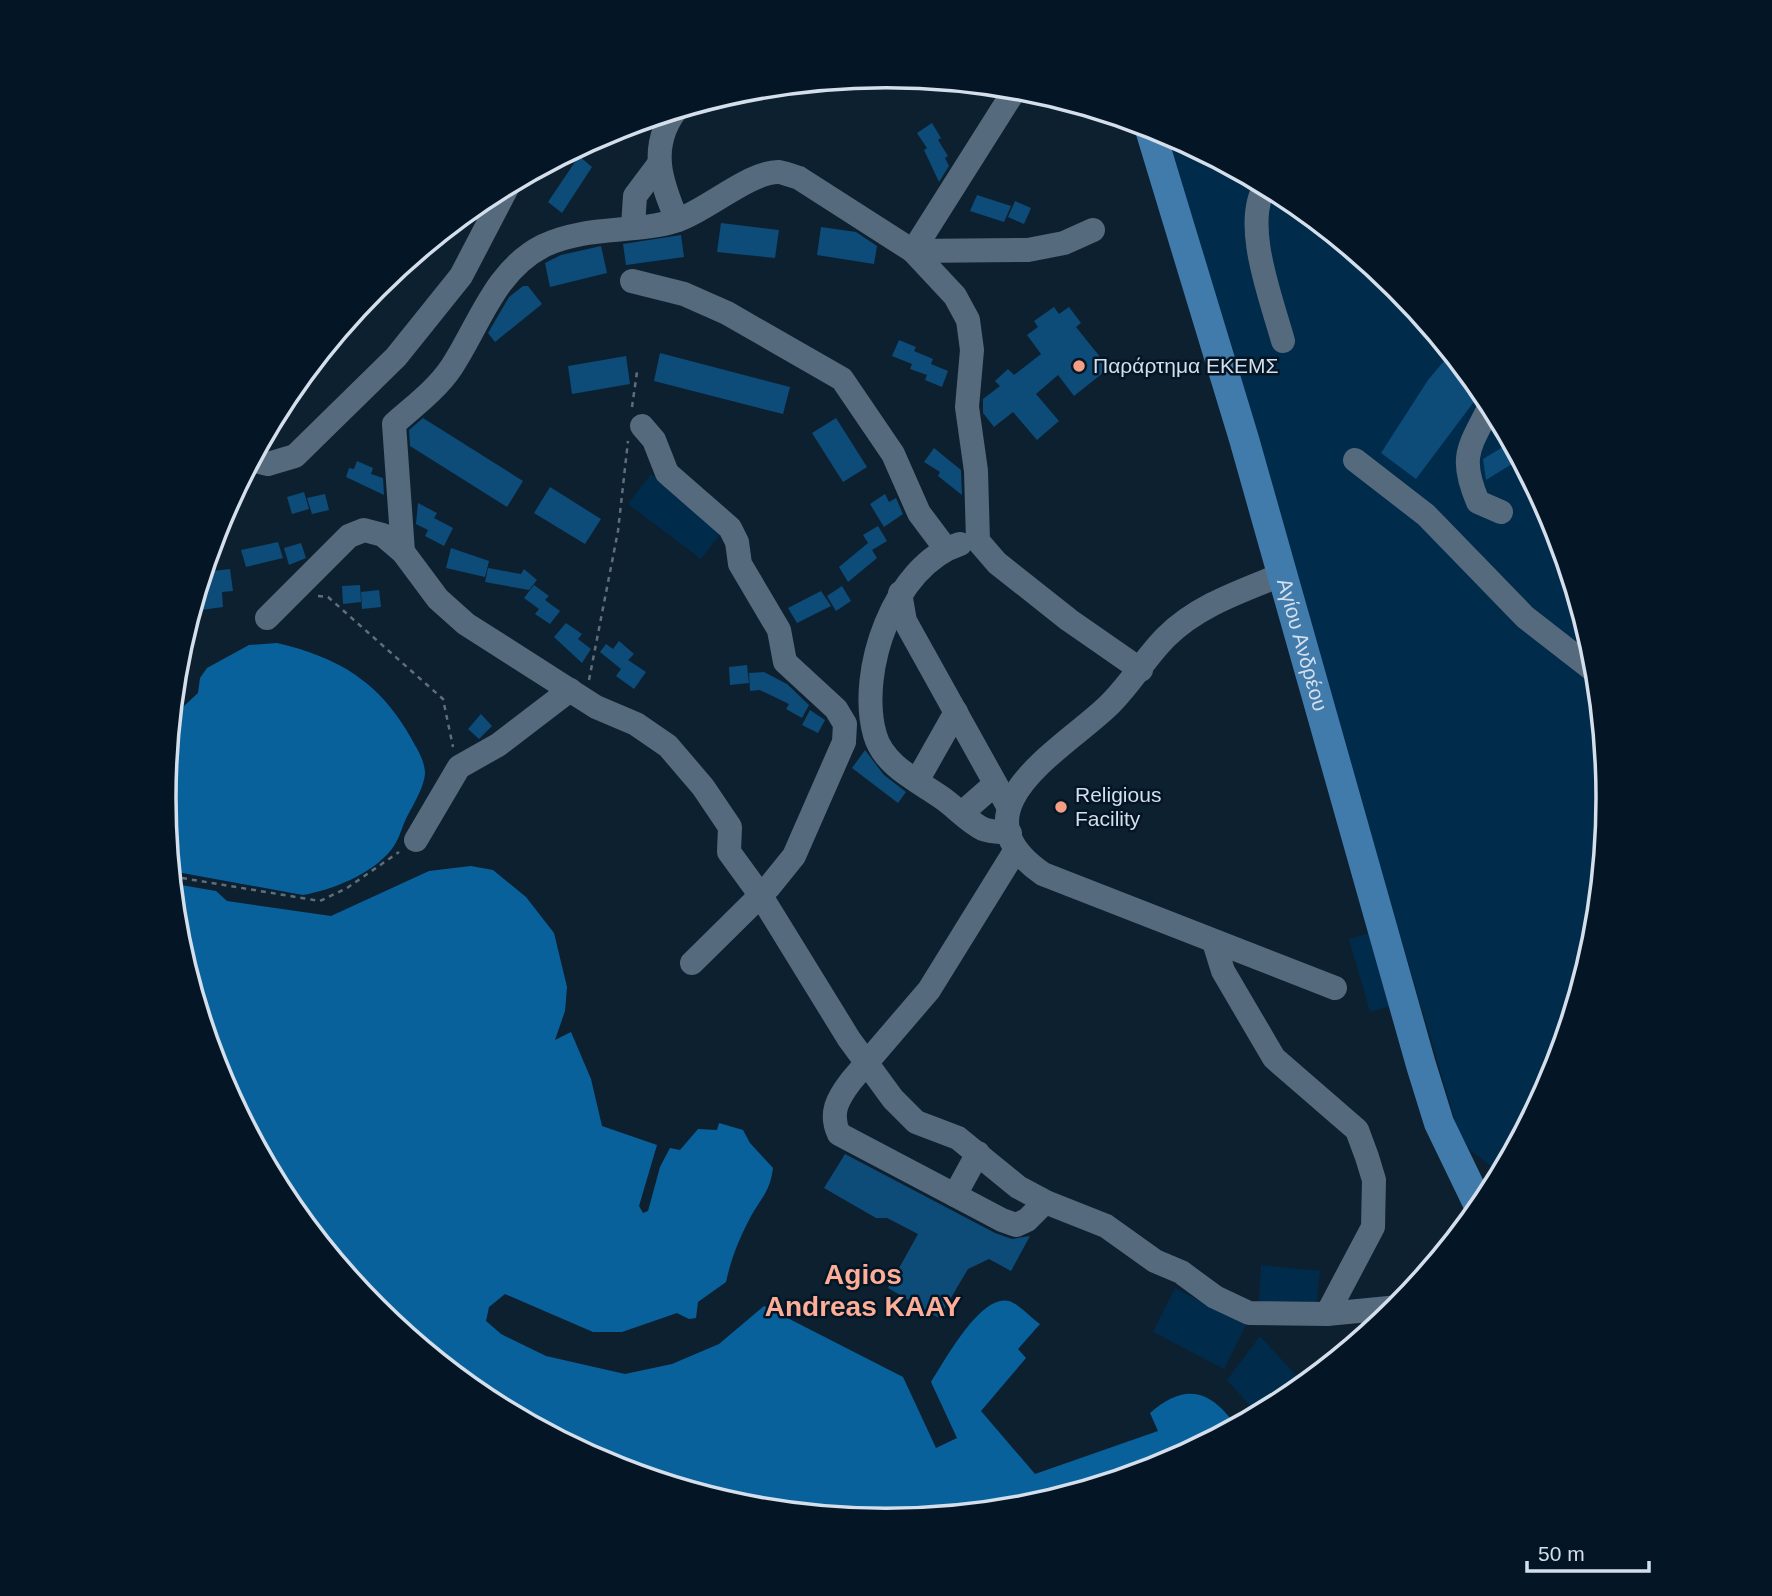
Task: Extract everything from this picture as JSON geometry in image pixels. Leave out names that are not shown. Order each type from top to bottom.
[{"type":"main road","name":"Αγίου Ανδρέου","points":[[1158,142],[1421,1065],[1439,1123],[1475,1196]]},
{"type":"main road","points":[[1460,1161],[1485,1179]]},
{"type":"street","points":[[913,251],[1009,99]]},
{"type":"street","points":[[667,122],[660,142],[659,164],[661,183],[677,220]]},
{"type":"street","points":[[633,226],[635,196],[659,164]]},
{"type":"street","points":[[403,552],[394,424],[435,389],[452,366],[483,307],[518,263],[542,246],[577,234],[677,220],[754,179],[778,172],[799,178],[904,248],[913,251],[1028,250],[1064,243],[1093,230]]},
{"type":"street","points":[[1262,196],[1256,238],[1283,341]]},
{"type":"street","points":[[260,463],[268,464],[295,456],[396,357],[461,276],[500,202]]},
{"type":"street","points":[[913,251],[955,296],[968,320],[972,350],[967,407],[976,471],[978,541],[1007,571],[1069,620],[1141,670]]},
{"type":"street","points":[[632,281],[684,294],[727,313],[842,379],[893,454],[919,513],[946,549]]},
{"type":"street","points":[[1485,416],[1466,455],[1468,479],[1478,502],[1501,512]]},
{"type":"street","points":[[634,424],[653,440],[667,473],[730,528],[737,542],[740,564],[779,630],[785,662],[836,709],[845,724],[844,742],[794,856],[761,896],[692,963]]},
{"type":"street","points":[[1355,460],[1426,515],[1525,617],[1584,663]]},
{"type":"street","points":[[267,618],[282,600],[295,592],[349,536],[364,530],[383,535],[403,552],[438,599],[466,624],[577,694],[636,724],[668,747],[703,787],[730,827],[729,852],[761,896],[812,982],[893,1099],[916,1122],[957,1138],[1009,1180],[1045,1202],[1106,1226],[1156,1261],[1181,1272],[1215,1297],[1249,1313],[1327,1314],[1378,1309]]},
{"type":"street","points":[[978,541],[946,549],[930,560],[900,593],[883,629],[873,673],[872,716],[875,737],[883,751],[917,781],[984,830],[1013,842],[1044,874],[1335,988]]},
{"type":"street","points":[[1009,808],[1017,789],[1038,763],[1108,706],[1166,637],[1189,616],[1283,574]]},
{"type":"street","points":[[900,593],[905,621],[1009,808],[1013,842],[929,990],[841,1095],[833,1115],[839,1135],[1016,1225],[1027,1220],[1045,1202]]},
{"type":"street","points":[[416,840],[459,767],[577,694]]},
{"type":"street","points":[[917,781],[956,712]]},
{"type":"street","points":[[962,813],[996,784]]},
{"type":"street","points":[[1214,942],[1223,971],[1274,1058],[1357,1130],[1374,1180],[1373,1227],[1327,1314]]},
{"type":"street","points":[[955,1195],[978,1153]]},
{"type":"path","points":[[577,694],[600,632],[634,424],[637,372]]},
{"type":"path","points":[[295,592],[328,597],[443,699],[459,767]]},
{"type":"path","points":[[182,878],[320,901],[347,888],[416,840]]},
{"type":"shaded area","points":[[1165,145],[1241,183],[1319,234],[1388,296],[1420,330],[1450,365],[1501,443],[1523,484],[1559,570],[1583,659],[1595,752],[1595,844],[1583,937],[1559,1026],[1542,1070],[1523,1112],[1492,1167],[1462,1144]]},
{"type":"shaded area","points":[[651,474],[724,529],[701,559],[628,504]]},
{"type":"shaded area","points":[[1390,927],[1411,1000],[1370,1012],[1349,939]]},
{"type":"shaded area","points":[[1261,1265],[1320,1271],[1316,1308],[1259,1301]]},
{"type":"shaded area","points":[[1175,1288],[1246,1325],[1224,1369],[1153,1332]]},
{"type":"shaded area","points":[[1260,1336],[1298,1377],[1251,1407],[1227,1380]]},
{"type":"water","points":[[277,643],[299,649],[338,664],[355,675],[371,687],[399,718],[422,758],[425,772],[420,791],[391,850],[373,866],[339,885],[303,895],[180,873],[175,798],[181,711],[198,693],[200,678],[207,668],[249,645]]},
{"type":"water","points":[[471,866],[493,870],[526,897],[554,933],[567,987],[565,1011],[555,1040],[571,1032],[591,1079],[602,1126],[657,1145],[639,1206],[643,1213],[648,1211],[660,1167],[670,1148],[680,1150],[698,1129],[717,1130],[719,1123],[743,1130],[750,1143],[773,1168],[767,1189],[739,1241],[726,1282],[698,1302],[696,1318],[689,1319],[677,1313],[622,1332],[593,1332],[505,1294],[489,1307],[486,1321],[501,1334],[546,1356],[625,1374],[672,1364],[719,1344],[764,1306],[903,1377],[936,1448],[957,1438],[931,1382],[975,1318],[998,1302],[1009,1301],[1040,1324],[1018,1349],[1026,1358],[981,1411],[1035,1474],[1158,1431],[1150,1413],[1175,1397],[1197,1394],[1217,1404],[1230,1419],[1200,1435],[1114,1471],[1025,1495],[932,1507],[840,1507],[747,1495],[658,1471],[572,1435],[491,1389],[453,1362],[418,1332],[352,1266],[322,1231],[295,1193],[249,1112],[213,1026],[189,937],[181,885],[216,891],[227,901],[331,916],[429,871]]},
{"type":"building","points":[[932,123],[948,156],[945,158],[949,166],[939,182],[924,150],[927,148],[917,133]]},
{"type":"building","points":[[580,157],[592,167],[562,213],[548,202],[577,159]]},
{"type":"building","points":[[977,195],[1011,206],[1004,222],[970,211]]},
{"type":"building","points":[[1015,201],[1031,208],[1024,224],[1008,217]]},
{"type":"building","points":[[721,223],[779,230],[775,258],[717,252]]},
{"type":"building","points":[[821,227],[856,232],[877,246],[874,264],[817,255]]},
{"type":"building","points":[[681,235],[684,257],[626,265],[623,244]]},
{"type":"building","points":[[601,246],[607,273],[550,287],[545,263],[561,255]]},
{"type":"building","points":[[523,286],[528,286],[542,304],[495,342],[488,333],[509,297]]},
{"type":"building","points":[[1054,307],[1059,314],[1069,307],[1081,323],[1076,327],[1109,368],[1074,396],[1058,375],[1036,394],[1059,421],[1037,440],[1013,412],[994,427],[983,413],[983,399],[1000,386],[995,381],[1008,369],[1014,375],[1041,354],[1027,335],[1038,327],[1034,321]]},
{"type":"building","points":[[899,340],[916,347],[914,351],[933,359],[931,364],[948,371],[942,387],[925,380],[927,375],[910,369],[912,364],[892,356]]},
{"type":"building","points":[[660,353],[790,387],[783,414],[654,381]]},
{"type":"building","points":[[626,356],[630,384],[572,394],[568,366]]},
{"type":"building","points":[[1445,359],[1475,400],[1416,479],[1381,453],[1428,380]]},
{"type":"building","points":[[423,418],[523,481],[507,507],[410,446],[409,430]]},
{"type":"building","points":[[836,418],[867,467],[843,482],[812,433]]},
{"type":"building","points":[[1503,447],[1512,464],[1486,480],[1483,459]]},
{"type":"building","points":[[934,448],[961,470],[962,495],[938,476],[940,472],[924,462]]},
{"type":"building","points":[[357,461],[373,468],[371,474],[383,478],[384,495],[346,477],[349,468],[354,469]]},
{"type":"building","points":[[550,487],[601,519],[585,544],[534,513]]},
{"type":"building","points":[[304,492],[309,509],[292,514],[287,497]]},
{"type":"building","points":[[325,494],[329,510],[312,514],[307,498]]},
{"type":"building","points":[[885,494],[889,502],[896,498],[903,514],[884,527],[870,504]]},
{"type":"building","points":[[418,503],[437,513],[434,518],[453,528],[444,546],[425,536],[428,530],[416,524]]},
{"type":"building","points":[[878,526],[887,541],[872,550],[877,558],[848,582],[839,567],[868,543],[863,535]]},
{"type":"building","points":[[278,542],[283,558],[246,567],[241,550]]},
{"type":"building","points":[[301,543],[306,558],[289,565],[284,548]]},
{"type":"building","points":[[451,548],[489,561],[485,577],[446,568]]},
{"type":"building","points":[[488,568],[521,574],[524,569],[537,580],[529,590],[485,582]]},
{"type":"building","points":[[230,569],[233,591],[222,592],[223,607],[201,610],[213,571]]},
{"type":"building","points":[[360,585],[361,602],[343,604],[342,586]]},
{"type":"building","points":[[534,585],[549,596],[545,600],[560,611],[550,624],[535,614],[539,609],[524,598]]},
{"type":"building","points":[[842,586],[851,601],[836,611],[827,596]]},
{"type":"building","points":[[379,590],[381,607],[362,609],[361,592]]},
{"type":"building","points":[[821,591],[831,606],[797,623],[788,608]]},
{"type":"building","points":[[566,623],[582,634],[578,639],[591,649],[582,663],[554,637]]},
{"type":"building","points":[[619,641],[634,654],[628,660],[646,672],[634,689],[616,676],[621,669],[600,652],[606,644],[613,649]]},
{"type":"building","points":[[747,665],[749,683],[730,685],[729,667]]},
{"type":"building","points":[[764,672],[787,684],[809,705],[802,718],[786,709],[789,704],[760,690],[750,691],[749,673]]},
{"type":"building","points":[[810,710],[825,720],[818,733],[802,725]]},
{"type":"building","points":[[481,714],[492,726],[479,739],[468,729]]},
{"type":"building","points":[[865,750],[884,775],[906,792],[898,803],[852,768]]},
{"type":"building","points":[[845,1154],[995,1233],[1012,1239],[1030,1236],[1011,1271],[989,1259],[968,1269],[939,1318],[888,1288],[918,1234],[887,1218],[876,1218],[824,1188]]},
{"type":"place","name":"Παράρτημα ΕΚΕΜΣ","points":[[1079,366]]},
{"type":"place","name":"Religious Facility","points":[[1061,807]]},
{"type":"district","name":"Agios Andreas KAAY","points":[[863,1290]]}]
